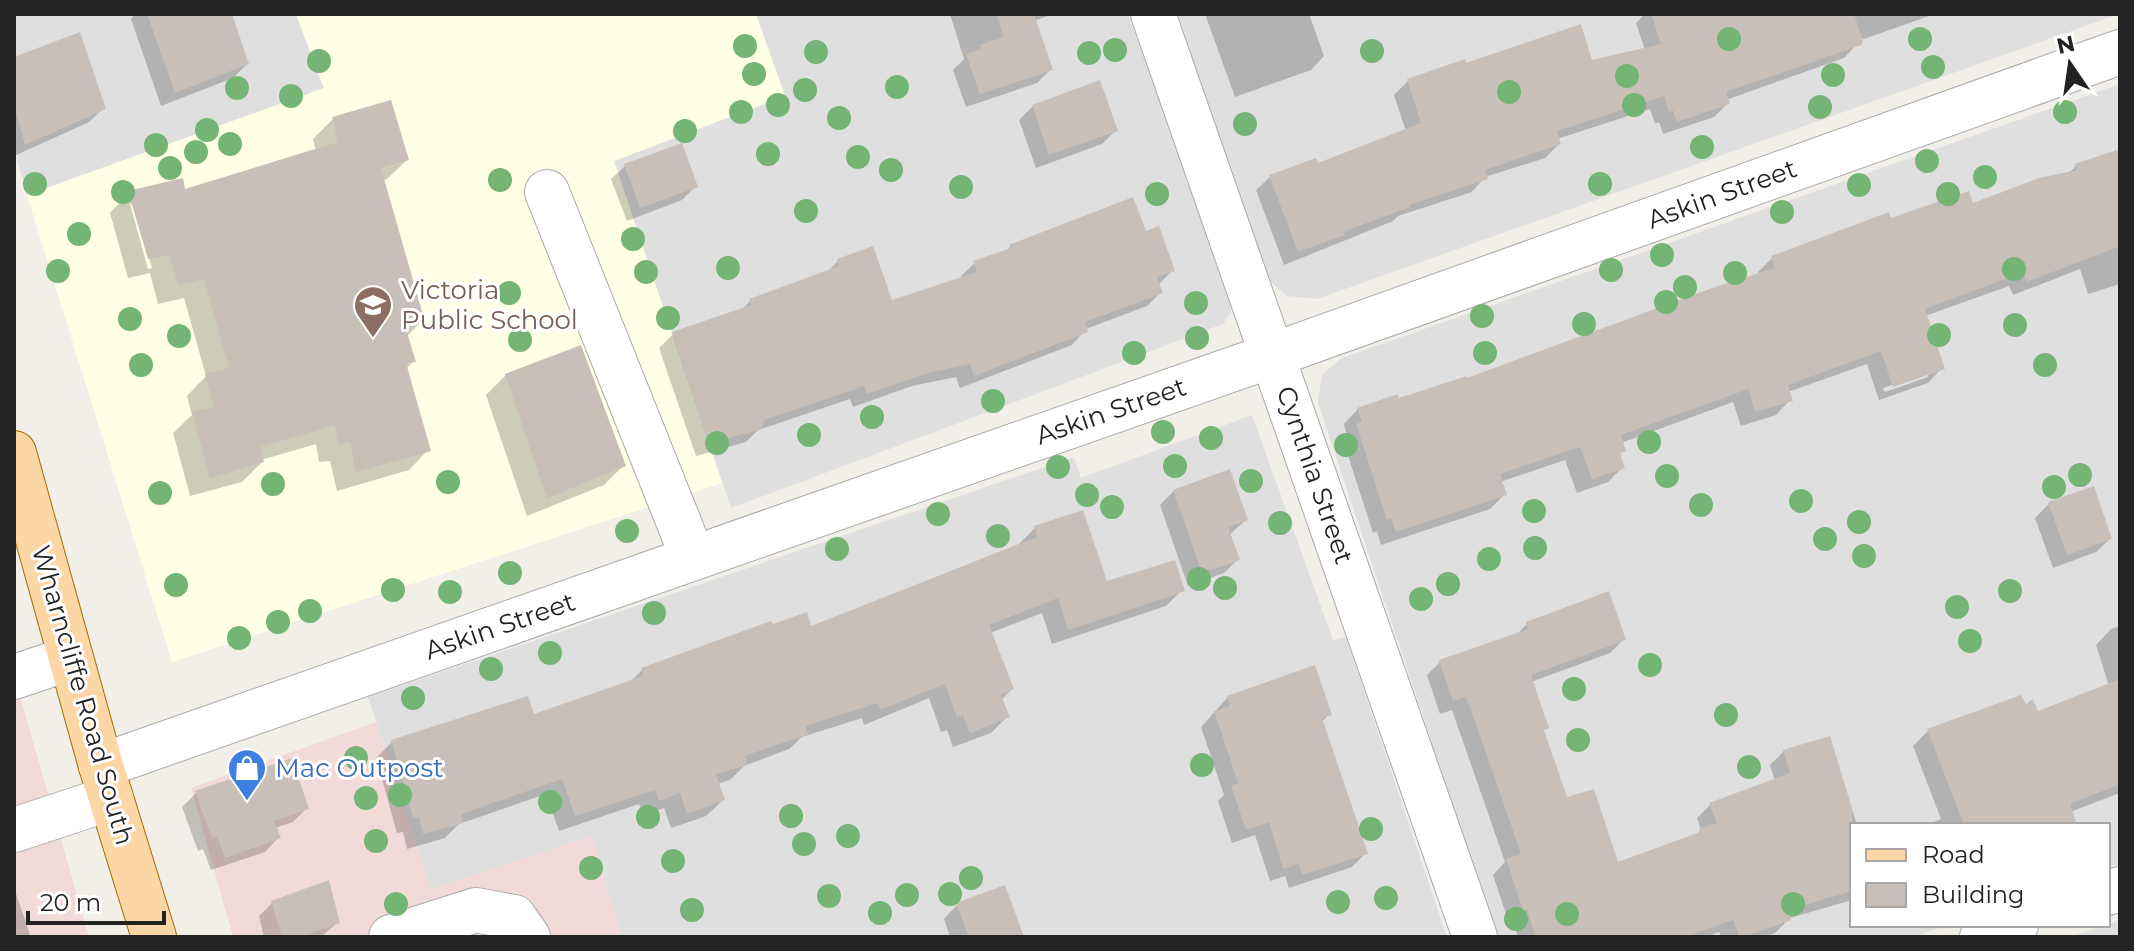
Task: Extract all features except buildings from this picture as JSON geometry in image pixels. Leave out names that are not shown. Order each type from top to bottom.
[{"type":"main road","name":"Wharncliffe Road South","points":[[14,453],[22,510],[71,658],[154,937]]},
{"type":"street","name":"Cynthia Street","points":[[1153,14],[1475,937]]},
{"type":"street","name":"Askin Street","points":[[14,830],[106,782],[693,558],[1273,355],[2120,52]]},
{"type":"street","points":[[547,192],[693,558]]},
{"type":"street","points":[[14,677],[71,658]]},
{"type":"street","points":[[391,937],[476,910],[514,917],[528,937]]},
{"type":"street","points":[[1982,937],[2010,927]]},
{"type":"shaded area","points":[[14,14],[296,14],[324,88],[27,195],[14,148]]},
{"type":"shaded area","name":"Victoria Public School","points":[[296,14],[756,14],[785,96],[614,161],[722,483],[172,662],[27,195],[324,88]]},
{"type":"shaded area","points":[[756,14],[1128,14],[1227,283],[1231,312],[1223,324],[731,508],[614,161],[784,96]]},
{"type":"shaded area","points":[[1174,14],[2119,14],[1317,299],[1287,296],[1269,280]]},
{"type":"shaded area","points":[[2120,84],[2120,864],[2110,867],[2110,823],[1850,823],[1850,927],[1941,927],[1913,937],[1497,937],[1318,403],[1322,374],[1342,358]]},
{"type":"shaded area","points":[[1252,415],[1333,640],[1346,637],[1447,937],[622,937],[591,836],[431,890],[368,697],[1074,457],[1081,478]]},
{"type":"shaded area","points":[[14,676],[32,738],[89,937],[14,937]]},
{"type":"shaded area","points":[[376,722],[431,889],[591,836],[622,937],[233,937],[191,788]]},
{"type":"shaded area","points":[[2120,919],[2120,937],[2069,937],[2110,927]]},
{"type":"place","name":"Victoria Public School","points":[[373,339]]},
{"type":"place","name":"Mac Outpost","points":[[247,802]]}]
